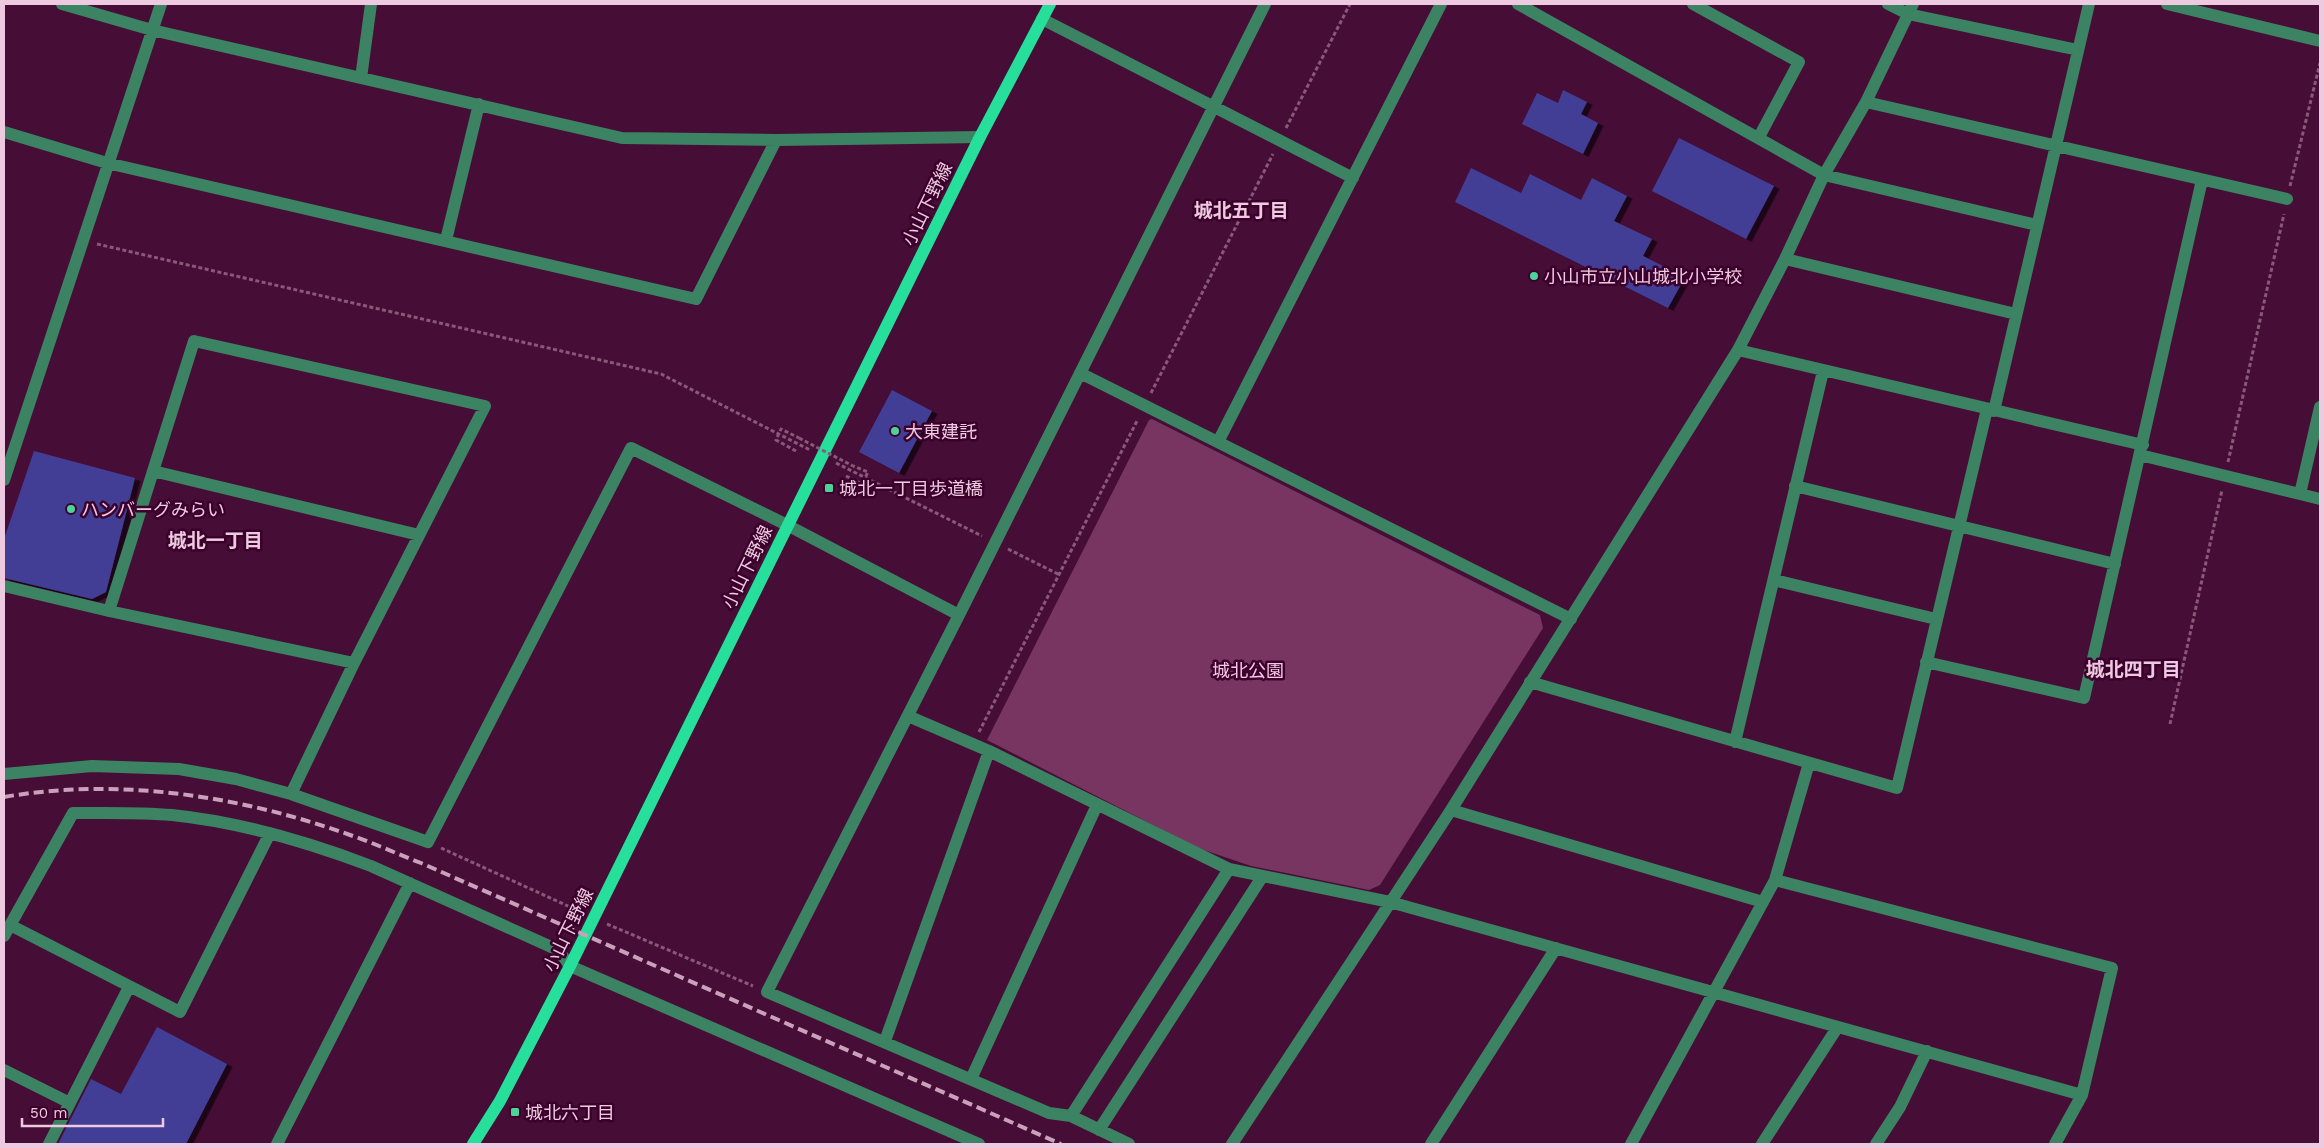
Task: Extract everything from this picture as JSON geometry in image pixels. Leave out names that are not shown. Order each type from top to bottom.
[{"type":"main road","name":"小山下野線","points":[[473,1144],[500,1101],[570,966],[980,137],[1050,4]]},
{"type":"street","points":[[62,4],[152,30],[622,138],[776,140],[980,137]]},
{"type":"street","points":[[4,480],[106,163],[161,4]]},
{"type":"street","points":[[361,78],[371,4]]},
{"type":"street","points":[[1129,1144],[1071,1116],[1049,1113],[768,992],[1265,4]]},
{"type":"street","points":[[1218,442],[1441,4]]},
{"type":"street","points":[[1518,4],[1824,175],[2037,225]]},
{"type":"street","points":[[1693,4],[1799,62],[1759,137]]},
{"type":"street","points":[[1888,4],[2078,50]]},
{"type":"street","points":[[1530,682],[1897,788],[1959,526],[2016,314],[2089,4]]},
{"type":"street","points":[[2167,4],[2320,41]]},
{"type":"street","points":[[1232,1144],[1451,810],[1738,350],[1785,259],[1824,175],[1866,102],[1910,9]]},
{"type":"street","points":[[1042,19],[1353,178]]},
{"type":"street","points":[[1866,102],[2287,199]]},
{"type":"street","points":[[446,240],[479,104]]},
{"type":"street","points":[[4,132],[106,163],[696,299],[776,140]]},
{"type":"street","points":[[1926,662],[2084,698],[2202,180]]},
{"type":"street","points":[[1785,259],[2016,314]]},
{"type":"street","points":[[109,611],[194,341],[485,406],[354,663],[291,794]]},
{"type":"street","points":[[1738,350],[1990,410],[2142,450],[2225,475],[2320,499]]},
{"type":"street","points":[[1735,742],[1823,371]]},
{"type":"street","points":[[1080,373],[1571,619]]},
{"type":"street","points":[[2300,494],[2320,406]]},
{"type":"street","points":[[4,774],[92,766],[180,768],[236,778],[291,794],[428,842],[631,448],[787,525],[959,614]]},
{"type":"street","points":[[153,471],[419,535]]},
{"type":"street","points":[[1795,486],[2116,564]]},
{"type":"street","points":[[1774,580],[1936,619]]},
{"type":"street","points":[[4,586],[109,611],[354,663]]},
{"type":"street","points":[[908,716],[989,751],[1229,869],[1390,902],[2082,1095]]},
{"type":"street","points":[[885,1041],[989,751]]},
{"type":"street","points":[[1631,1144],[1715,994],[1775,880],[1808,763]]},
{"type":"street","points":[[971,1079],[1098,804]]},
{"type":"street","points":[[1451,810],[1763,902]]},
{"type":"street","points":[[270,833],[180,1012],[7,930],[73,813],[173,816],[270,833],[341,855],[410,883],[558,950],[570,966],[979,1144]]},
{"type":"street","points":[[1071,1116],[1229,869]]},
{"type":"street","points":[[1099,1130],[1262,877]]},
{"type":"street","points":[[1775,880],[2112,968],[2082,1095],[2055,1144]]},
{"type":"street","points":[[277,1144],[410,883]]},
{"type":"street","points":[[1430,1144],[1556,948]]},
{"type":"street","points":[[49,1144],[129,987]]},
{"type":"street","points":[[1762,1144],[1837,1028]]},
{"type":"street","points":[[1876,1144],[1900,1108],[1926,1051]]},
{"type":"street","points":[[4,1070],[70,1103]]},
{"type":"path","points":[[973,744],[1350,4]]},
{"type":"path","points":[[2170,724],[2287,199],[2320,63]]},
{"type":"path","points":[[82,241],[661,374],[1060,576]]},
{"type":"path","points":[[796,451],[776,440],[781,429],[868,472],[862,484],[846,476]]},
{"type":"green space","name":"城北公園","points":[[1152,419],[1540,615],[1543,628],[1380,885],[1369,890],[1251,866],[1198,848],[987,740],[1149,420]]},
{"type":"building","points":[[1563,90],[1587,102],[1581,114],[1598,123],[1583,154],[1522,124],[1537,93],[1558,103]]},
{"type":"building","points":[[1679,138],[1774,186],[1746,239],[1652,191]]},
{"type":"building","points":[[1471,168],[1521,193],[1530,174],[1581,200],[1592,178],[1627,196],[1614,221],[1652,239],[1643,256],[1685,277],[1668,308],[1455,202]]},
{"type":"building","name":"大東建託","points":[[892,390],[932,411],[899,473],[859,452]]},
{"type":"building","name":"ハンバーグみらい","points":[[34,451],[135,478],[106,592],[92,599],[4,578],[4,539]]},
{"type":"building","points":[[157,1027],[227,1064],[186,1144],[58,1144],[91,1079],[121,1094]]},
{"type":"railway","points":[[4,797],[47,791],[135,790],[223,801],[309,821],[359,838],[421,863],[1061,1144]]},
{"type":"place","name":"小山市立小山城北小学校","points":[[1534,276]]},
{"type":"place","name":"大東建託","points":[[895,431]]},
{"type":"place","name":"城北一丁目歩道橋","points":[[829,488]]},
{"type":"place","name":"ハンバーグみらい","points":[[71,509]]},
{"type":"place","name":"城北六丁目","points":[[515,1112]]},
{"type":"district","name":"城北五丁目","points":[[1241,210]]},
{"type":"district","name":"城北一丁目","points":[[215,540]]},
{"type":"district","name":"城北四丁目","points":[[2133,669]]}]
